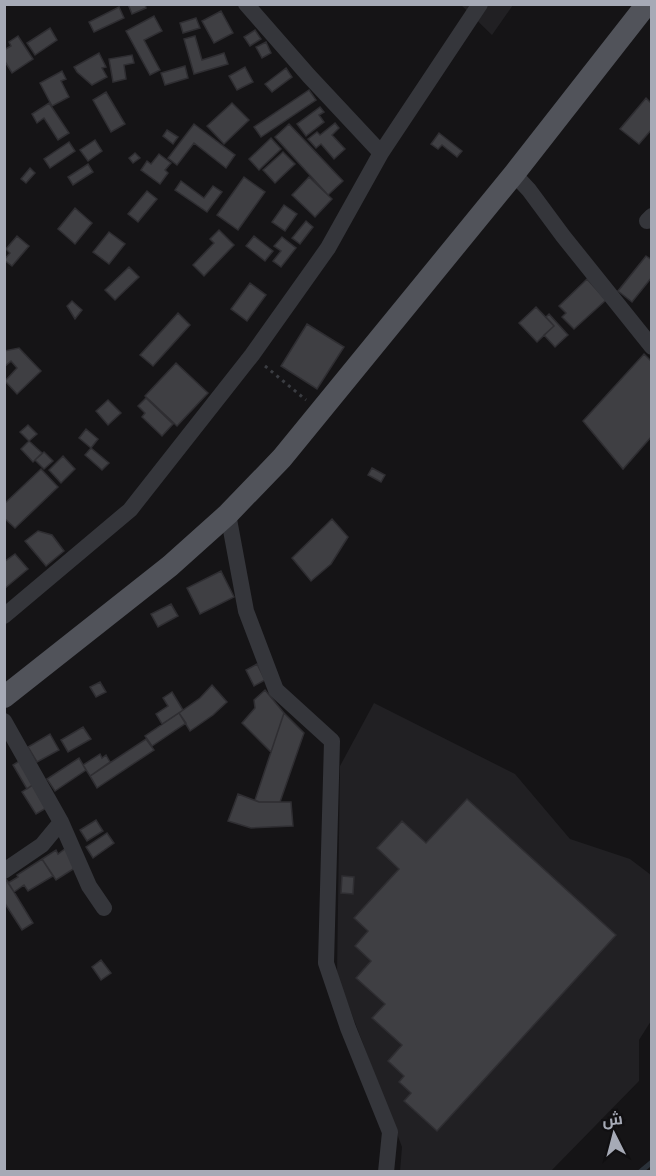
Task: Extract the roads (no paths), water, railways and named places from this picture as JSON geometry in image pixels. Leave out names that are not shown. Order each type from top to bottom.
[{"type":"main road","points":[[4,697],[170,566],[228,514],[282,458],[514,174],[647,4]]},
{"type":"street","points":[[246,4],[381,153]]},
{"type":"street","points":[[4,616],[130,510],[252,355],[328,248],[381,153],[480,4]]},
{"type":"street","points":[[514,174],[529,190],[651,347]]},
{"type":"street","points":[[228,514],[246,611],[276,690],[333,741],[326,963],[348,1028],[390,1132],[386,1172]]},
{"type":"street","points":[[4,721],[61,822],[90,886],[104,908]]},
{"type":"street","points":[[4,871],[42,845],[61,822]]},
{"type":"waterway","points":[[640,1172],[652,1162]]}]
